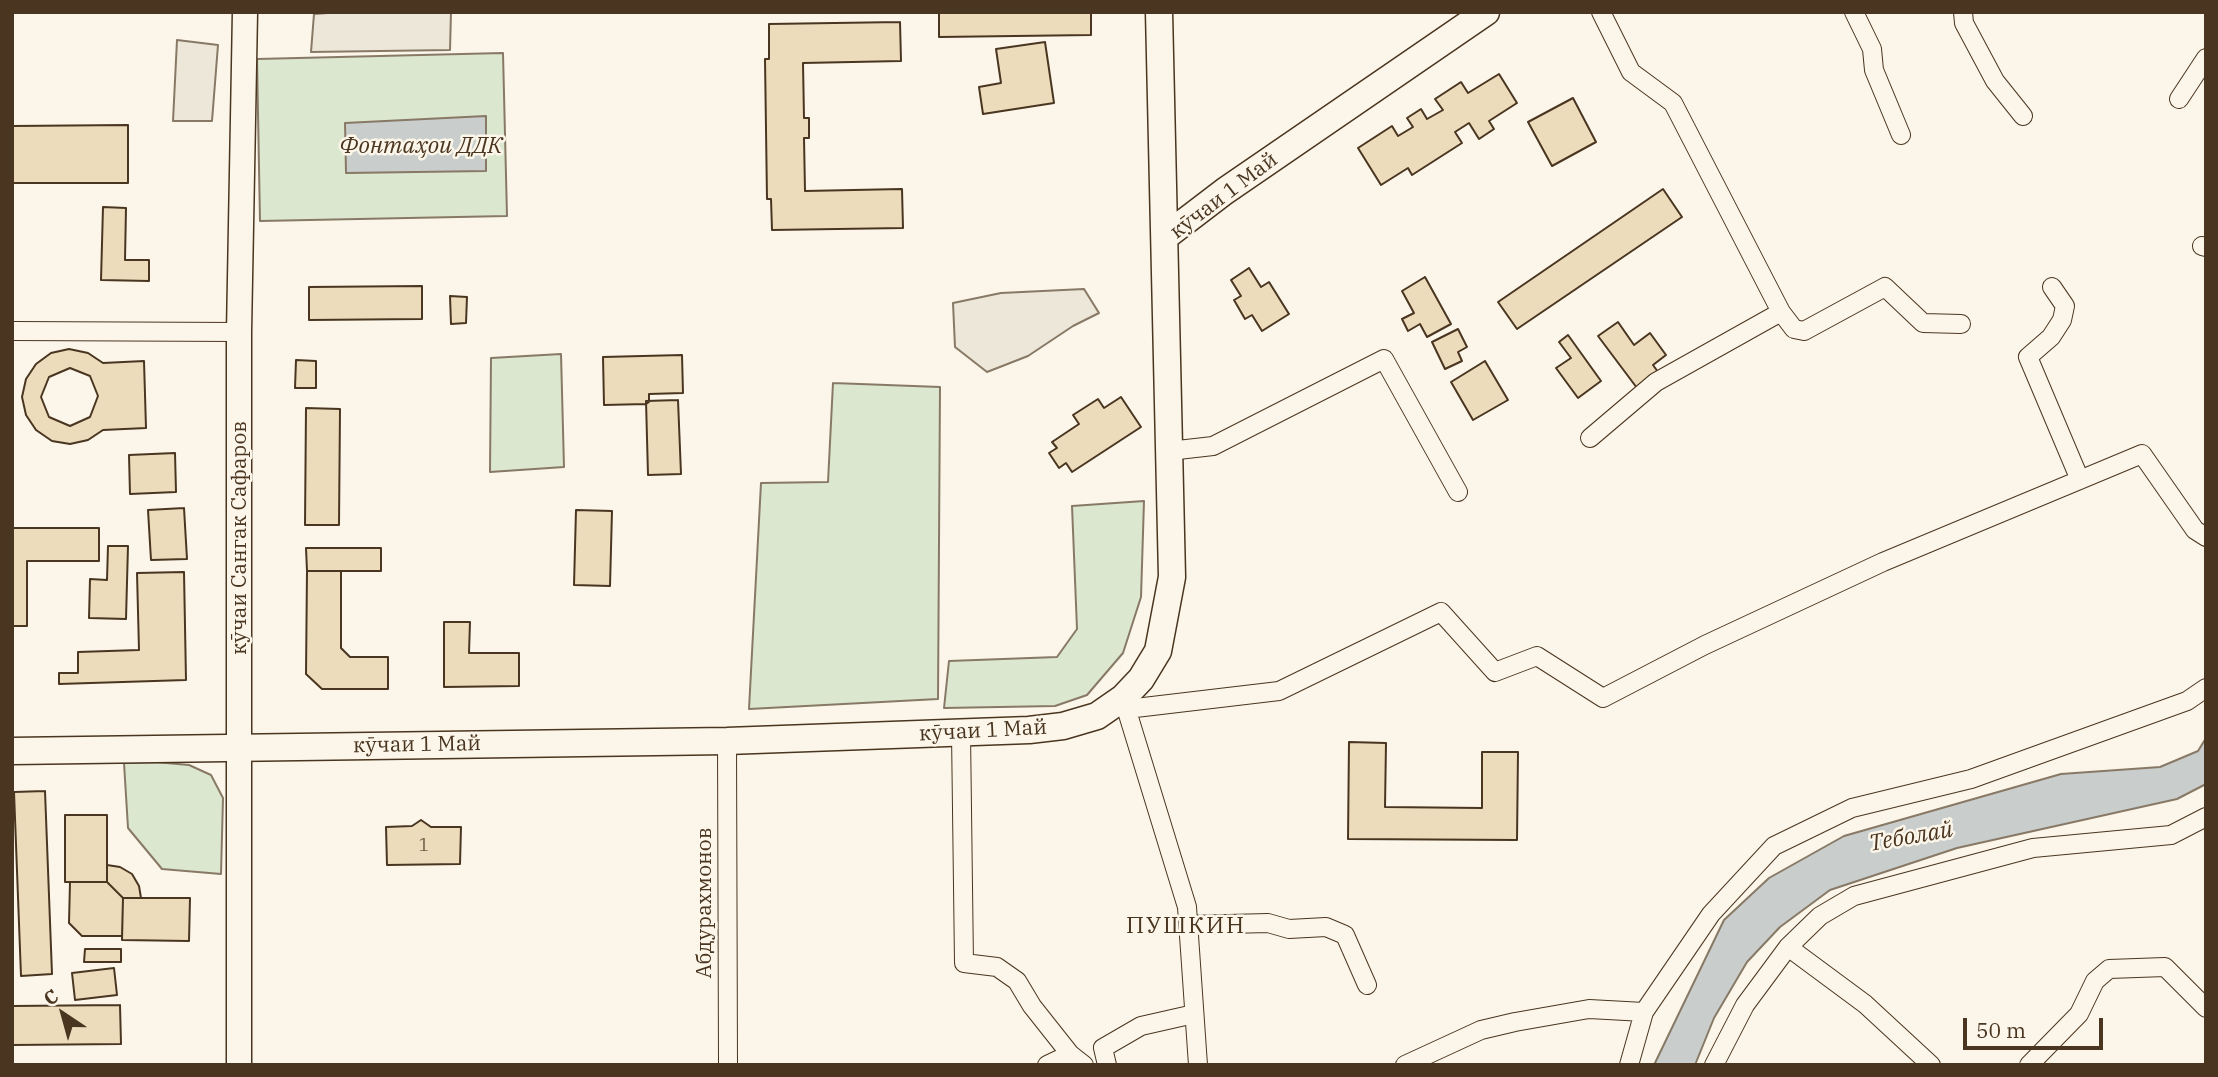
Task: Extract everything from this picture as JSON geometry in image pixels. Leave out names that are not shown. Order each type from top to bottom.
[{"type":"main road","points":[[1160,12],[1166,236]]},
{"type":"main road","name":"кӯчаи 1 Май","points":[[12,751],[727,741],[961,733],[1063,726],[1097,716],[1125,703],[1158,651],[1167,620],[1172,577],[1166,236],[1225,191],[1486,12]]},
{"type":"street","name":"кӯчаи Сангак Сафаров","points":[[239,1065],[239,332],[245,12]]},
{"type":"street","points":[[1601,12],[1631,72],[1672,103],[1781,312],[1794,329],[1804,331],[1885,287],[1923,323],[1961,324]]},
{"type":"street","points":[[1854,12],[1872,50],[1874,70],[1901,135]]},
{"type":"street","points":[[1963,12],[1964,23],[1995,81],[2023,116]]},
{"type":"street","points":[[2179,99],[2206,58]]},
{"type":"street","points":[[2052,287],[2065,306],[2062,320],[2051,337],[2028,357],[2080,480]]},
{"type":"street","points":[[1590,438],[1657,382],[1781,312]]},
{"type":"street","points":[[12,331],[239,332]]},
{"type":"street","points":[[1170,452],[1213,446],[1384,359],[1458,492]]},
{"type":"street","points":[[1198,1065],[1189,925],[1168,839],[1125,703],[1279,691],[1441,612],[1495,672],[1536,656],[1603,698],[1705,645],[1883,562],[2142,454],[2194,530],[2206,537]]},
{"type":"street","points":[[1629,1065],[1644,1012],[1711,914],[1774,846],[1852,808],[1971,779],[2188,701],[2206,688]]},
{"type":"street","points":[[961,733],[964,963],[997,967],[1017,981],[1032,1006],[1077,1060]]},
{"type":"street","name":"Абдурахмонов","points":[[727,741],[728,1065]]},
{"type":"street","points":[[1714,1065],[1745,1005],[1788,947],[1820,916],[1854,896],[2033,848],[2171,835],[2206,817]]},
{"type":"street","points":[[1189,925],[1268,923],[1289,929],[1326,927],[1345,935],[1367,985]]},
{"type":"street","points":[[1788,947],[1865,1004],[1931,1065]]},
{"type":"street","points":[[2029,1065],[2079,1014],[2095,981],[2109,969],[2165,967],[2206,1008]]},
{"type":"street","points":[[1405,1065],[1481,1030],[1515,1022],[1589,1009],[1644,1012]]},
{"type":"street","points":[[1107,1065],[1103,1048],[1141,1026],[1194,1014]]},
{"type":"street","points":[[1046,1065],[1077,1060]]},
{"type":"green space","points":[[503,53],[507,216],[260,221],[257,59]]},
{"type":"green space","points":[[561,354],[564,467],[490,472],[491,358]]},
{"type":"green space","points":[[833,383],[940,387],[938,699],[749,709],[761,483],[828,482]]},
{"type":"green space","points":[[1144,501],[1141,597],[1123,653],[1087,695],[1055,706],[944,708],[949,661],[1057,657],[1077,629],[1072,506]]},
{"type":"green space","points":[[124,763],[189,765],[211,775],[223,798],[221,874],[162,869],[128,828]]},
{"type":"shaded area","points":[[451,12],[450,50],[311,52],[314,14]]},
{"type":"shaded area","points":[[177,40],[218,45],[212,121],[173,121]]},
{"type":"shaded area","points":[[1084,289],[1099,313],[1073,326],[1028,356],[987,372],[955,347],[953,303],[1001,293]]},
{"type":"water","name":"Фонтаҳои ДДК","points":[[486,116],[486,171],[346,173],[345,123]]},
{"type":"water","name":"Теболай","points":[[2206,738],[2206,784],[2177,799],[1957,848],[1830,890],[1780,927],[1747,962],[1714,1018],[1695,1065],[1654,1065],[1724,920],[1769,878],[1844,836],[2061,774],[2160,767],[2198,751]]},
{"type":"building","points":[[939,12],[1091,12],[1091,35],[939,37]]},
{"type":"building","points":[[900,22],[901,61],[803,63],[804,118],[809,118],[809,138],[804,138],[805,191],[902,189],[903,228],[772,230],[771,199],[767,199],[765,59],[769,59],[769,24]]},
{"type":"building","points":[[1045,42],[1054,103],[983,114],[979,87],[1001,83],[996,49]]},
{"type":"building","points":[[1499,74],[1517,103],[1489,121],[1494,129],[1479,139],[1469,123],[1455,132],[1462,143],[1412,175],[1408,168],[1381,185],[1358,148],[1392,126],[1398,136],[1413,127],[1407,118],[1421,109],[1427,119],[1443,110],[1435,99],[1461,82],[1468,93]]},
{"type":"building","points":[[1573,98],[1596,142],[1552,166],[1528,122]]},
{"type":"building","points":[[128,125],[128,183],[12,183],[12,126]]},
{"type":"building","points":[[1663,189],[1682,217],[1517,329],[1498,302]]},
{"type":"building","points":[[103,207],[126,208],[125,260],[149,260],[149,281],[101,280]]},
{"type":"building","points":[[1249,268],[1261,287],[1269,282],[1289,314],[1262,331],[1252,315],[1245,319],[1234,300],[1241,296],[1231,280]]},
{"type":"building","points":[[1425,277],[1451,324],[1427,337],[1420,324],[1408,331],[1402,319],[1414,313],[1402,291]]},
{"type":"building","points":[[422,286],[422,319],[309,320],[309,287]]},
{"type":"building","points":[[450,296],[467,297],[466,323],[451,324]]},
{"type":"building","points":[[1618,322],[1634,345],[1650,333],[1666,355],[1653,365],[1658,372],[1637,388],[1598,336]]},
{"type":"building","points":[[1458,329],[1467,347],[1458,352],[1462,361],[1445,369],[1432,342]]},
{"type":"building","points":[[1568,335],[1601,381],[1578,398],[1556,368],[1571,358],[1559,342]]},
{"type":"building","points":[[69,349],[88,353],[103,363],[144,361],[146,428],[103,430],[88,440],[70,444],[52,441],[36,430],[26,415],[22,397],[26,379],[36,364],[51,353]],"holes":[[[70,368],[90,376],[98,396],[90,417],[70,426],[49,417],[41,397],[49,377]]]},
{"type":"building","points":[[682,355],[683,393],[649,394],[649,402],[646,404],[604,405],[603,357]]},
{"type":"building","points":[[296,360],[316,361],[316,388],[295,388]]},
{"type":"building","points":[[1485,361],[1508,400],[1473,420],[1451,382]]},
{"type":"building","points":[[1121,397],[1141,427],[1072,472],[1066,463],[1059,468],[1049,453],[1057,448],[1052,442],[1079,424],[1073,415],[1098,399],[1104,408]]},
{"type":"building","points":[[678,400],[681,474],[648,475],[646,401]]},
{"type":"building","points":[[306,408],[340,409],[339,525],[305,525]]},
{"type":"building","points":[[175,453],[176,492],[130,494],[129,455]]},
{"type":"building","points":[[184,508],[187,559],[151,560],[148,510]]},
{"type":"building","points":[[576,510],[612,511],[610,586],[574,585]]},
{"type":"building","points":[[12,528],[99,528],[99,561],[27,561],[27,626],[12,626]]},
{"type":"building","points":[[108,546],[128,546],[126,619],[89,618],[90,579],[107,580]]},
{"type":"building","points":[[306,548],[381,548],[381,571],[307,571]]},
{"type":"building","points":[[307,571],[341,571],[341,648],[350,657],[388,657],[388,689],[322,689],[306,674]]},
{"type":"building","points":[[184,572],[186,680],[59,684],[59,673],[78,673],[78,652],[139,650],[137,573]]},
{"type":"building","points":[[444,622],[470,622],[469,653],[519,653],[519,686],[444,687]]},
{"type":"building","points":[[1349,742],[1386,743],[1385,807],[1482,808],[1482,752],[1518,752],[1517,840],[1348,839]]},
{"type":"building","points":[[45,791],[52,974],[21,976],[14,792]]},
{"type":"building","points":[[65,815],[107,815],[107,882],[65,882]]},
{"type":"building","points":[[421,820],[431,827],[461,827],[460,864],[387,865],[386,827],[412,826]]},
{"type":"building","points":[[107,865],[120,867],[132,874],[139,886],[141,898],[123,898],[107,882]]},
{"type":"building","points":[[70,882],[107,882],[123,898],[122,936],[82,936],[69,923]]},
{"type":"building","points":[[123,898],[190,898],[189,941],[122,940]]},
{"type":"building","points":[[85,949],[121,949],[121,962],[84,962]]},
{"type":"building","points":[[114,968],[117,995],[75,1000],[72,973]]},
{"type":"building","points":[[120,1005],[121,1044],[12,1045],[12,1006]]},
{"type":"district","name":"ПУШКИН","points":[[1186,926]]}]
